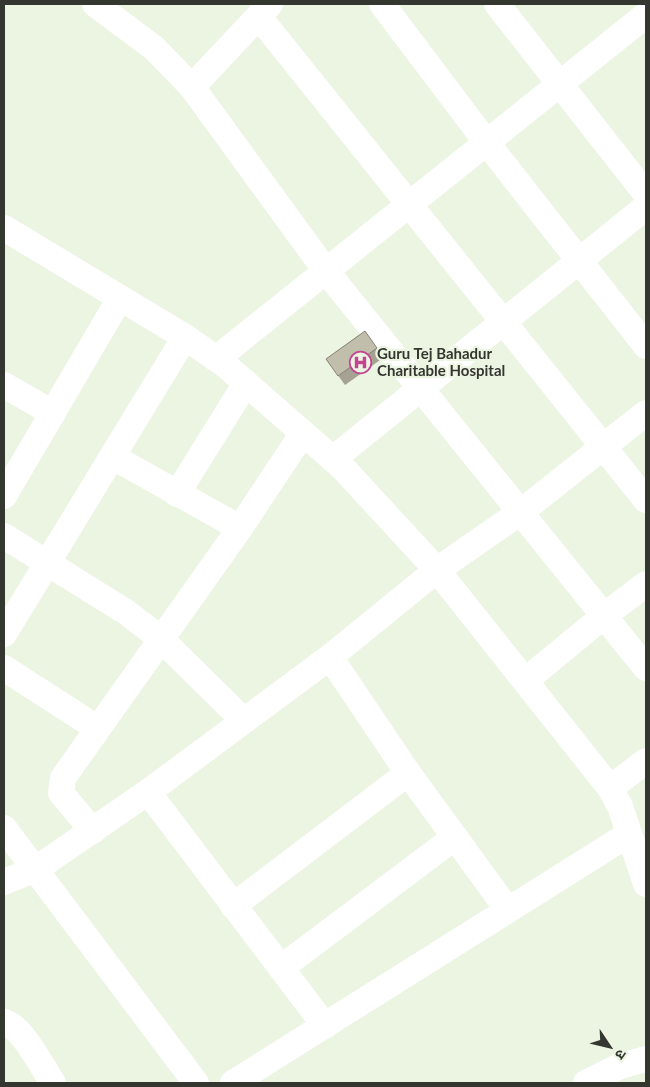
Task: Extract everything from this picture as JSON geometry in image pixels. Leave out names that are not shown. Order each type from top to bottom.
[{"type":"street","points":[[95,4],[154,48],[192,86],[326,271],[420,389],[522,511],[646,668]]},
{"type":"street","points":[[497,4],[646,194]]},
{"type":"street","points":[[391,7],[487,143],[646,346]]},
{"type":"street","points":[[192,86],[264,10],[410,204],[646,500]]},
{"type":"street","points":[[216,359],[560,85],[642,15]]},
{"type":"street","points":[[333,459],[646,207]]},
{"type":"street","points":[[4,230],[185,337],[246,382],[333,459],[437,570],[610,788],[620,806],[646,884]]},
{"type":"street","points":[[4,496],[120,298]]},
{"type":"street","points":[[4,634],[185,337]]},
{"type":"street","points":[[177,494],[246,382]]},
{"type":"street","points":[[4,385],[53,414]]},
{"type":"street","points":[[4,882],[36,869],[148,792],[330,657],[437,570],[522,511],[646,413]]},
{"type":"street","points":[[93,831],[62,793],[61,786],[68,768],[240,528],[303,433]]},
{"type":"street","points":[[113,457],[240,528]]},
{"type":"street","points":[[4,536],[126,612],[160,638],[243,720]]},
{"type":"street","points":[[526,680],[604,615],[646,584]]},
{"type":"street","points":[[330,657],[408,773],[508,910]]},
{"type":"street","points":[[4,668],[97,728]]},
{"type":"street","points":[[610,788],[646,761]]},
{"type":"street","points":[[233,906],[408,773]]},
{"type":"street","points":[[148,792],[325,1026]]},
{"type":"street","points":[[4,828],[195,1083]]},
{"type":"street","points":[[233,1083],[629,834]]},
{"type":"street","points":[[281,968],[455,837]]},
{"type":"street","points":[[4,1022],[10,1023],[20,1033],[53,1083]]},
{"type":"street","points":[[586,1083],[625,1075],[646,1059]]},
{"type":"building","points":[[365,331],[377,348],[338,376],[326,359]]},
{"type":"place","name":"Guru Tej Bahadur Charitable Hospital","points":[[361,362]]}]
